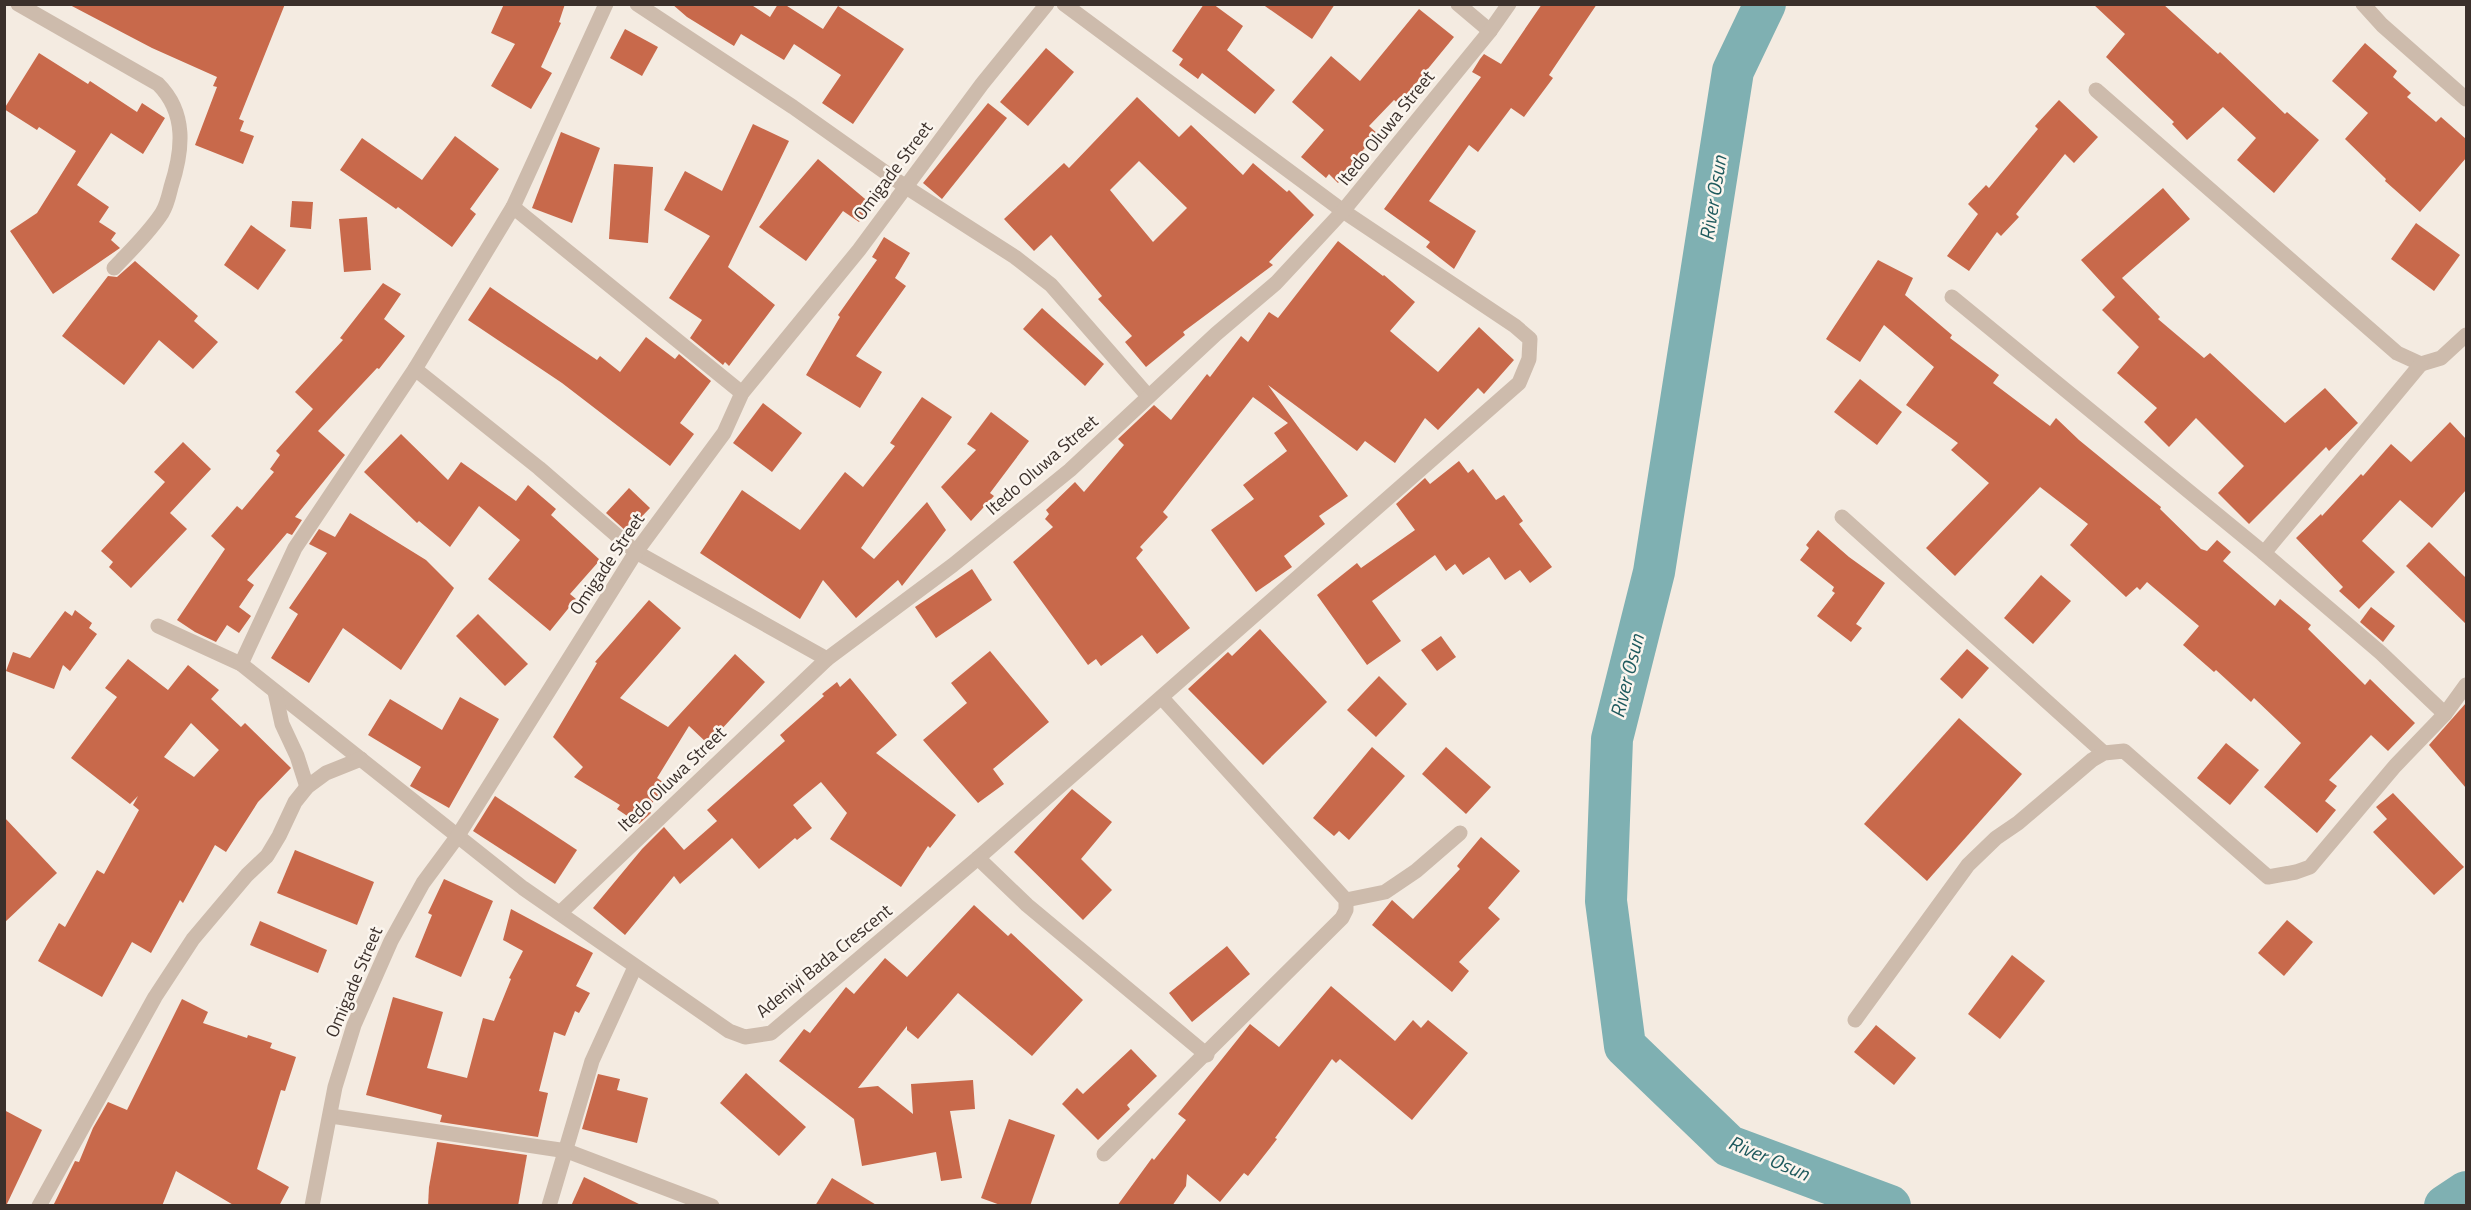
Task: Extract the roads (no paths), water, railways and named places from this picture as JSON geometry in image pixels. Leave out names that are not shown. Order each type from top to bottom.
[{"type":"street","points":[[18,4],[158,84],[170,96],[177,112],[181,135],[175,175],[164,210],[144,237],[114,268]]},
{"type":"street","points":[[241,664],[296,548],[415,369],[513,207],[606,4]]},
{"type":"street","points":[[636,4],[793,107],[906,187],[1015,257],[1051,285],[1148,396]]},
{"type":"street","name":"Omigade Street","points":[[312,1206],[335,1086],[354,1025],[391,941],[423,883],[457,837],[636,552],[724,433],[742,393],[859,250],[982,84],[1047,4]]},
{"type":"street","points":[[1064,4],[1343,211]]},
{"type":"street","points":[[1458,4],[1490,31]]},
{"type":"street","name":"Itedo Oluwa Street","points":[[560,913],[827,659],[953,565],[1070,470],[1148,396],[1276,283],[1343,211],[1490,31],[1509,4]]},
{"type":"street","points":[[2363,4],[2382,25],[2466,99]]},
{"type":"street","points":[[2096,90],[2397,353],[2421,364]]},
{"type":"street","points":[[513,207],[742,393]]},
{"type":"street","name":"Adeniyi Bada Crescent","points":[[158,626],[241,664],[523,888],[729,1031],[745,1037],[759,1037],[771,1033],[978,858],[1519,383],[1529,359],[1530,339],[1487,305],[1343,211]]},
{"type":"street","points":[[1953,297],[2304,585],[2329,610],[2389,660],[2445,714]]},
{"type":"street","points":[[2264,553],[2421,364],[2441,358],[2466,336]]},
{"type":"street","points":[[415,369],[539,468],[636,552],[827,659]]},
{"type":"street","points":[[1842,517],[2104,753]]},
{"type":"street","points":[[1855,1020],[1968,865],[1996,838],[2018,823],[2092,760],[2104,753],[2124,751],[2268,876],[2283,875],[2310,867],[2395,766],[2445,714],[2466,685]]},
{"type":"street","points":[[275,692],[282,724],[297,756],[307,787]]},
{"type":"street","points":[[1104,1154],[1342,918],[1346,910],[1346,900],[1161,698]]},
{"type":"street","points":[[39,1206],[155,997],[193,939],[247,875],[267,856],[295,802],[307,787],[326,773],[361,759]]},
{"type":"street","points":[[1346,900],[1385,892],[1416,871],[1460,833]]},
{"type":"street","points":[[978,858],[1027,905],[1206,1055]]},
{"type":"street","points":[[549,1206],[567,1152],[591,1061],[635,967]]},
{"type":"street","points":[[331,1116],[567,1152],[712,1206]]},
{"type":"waterway","name":"River Osun","points":[[1765,4],[1733,71],[1654,572],[1612,739],[1606,901],[1625,1046],[1729,1146],[1890,1206]]},
{"type":"waterway","name":"River Osun","points":[[2445,1206],[2466,1192]]}]
